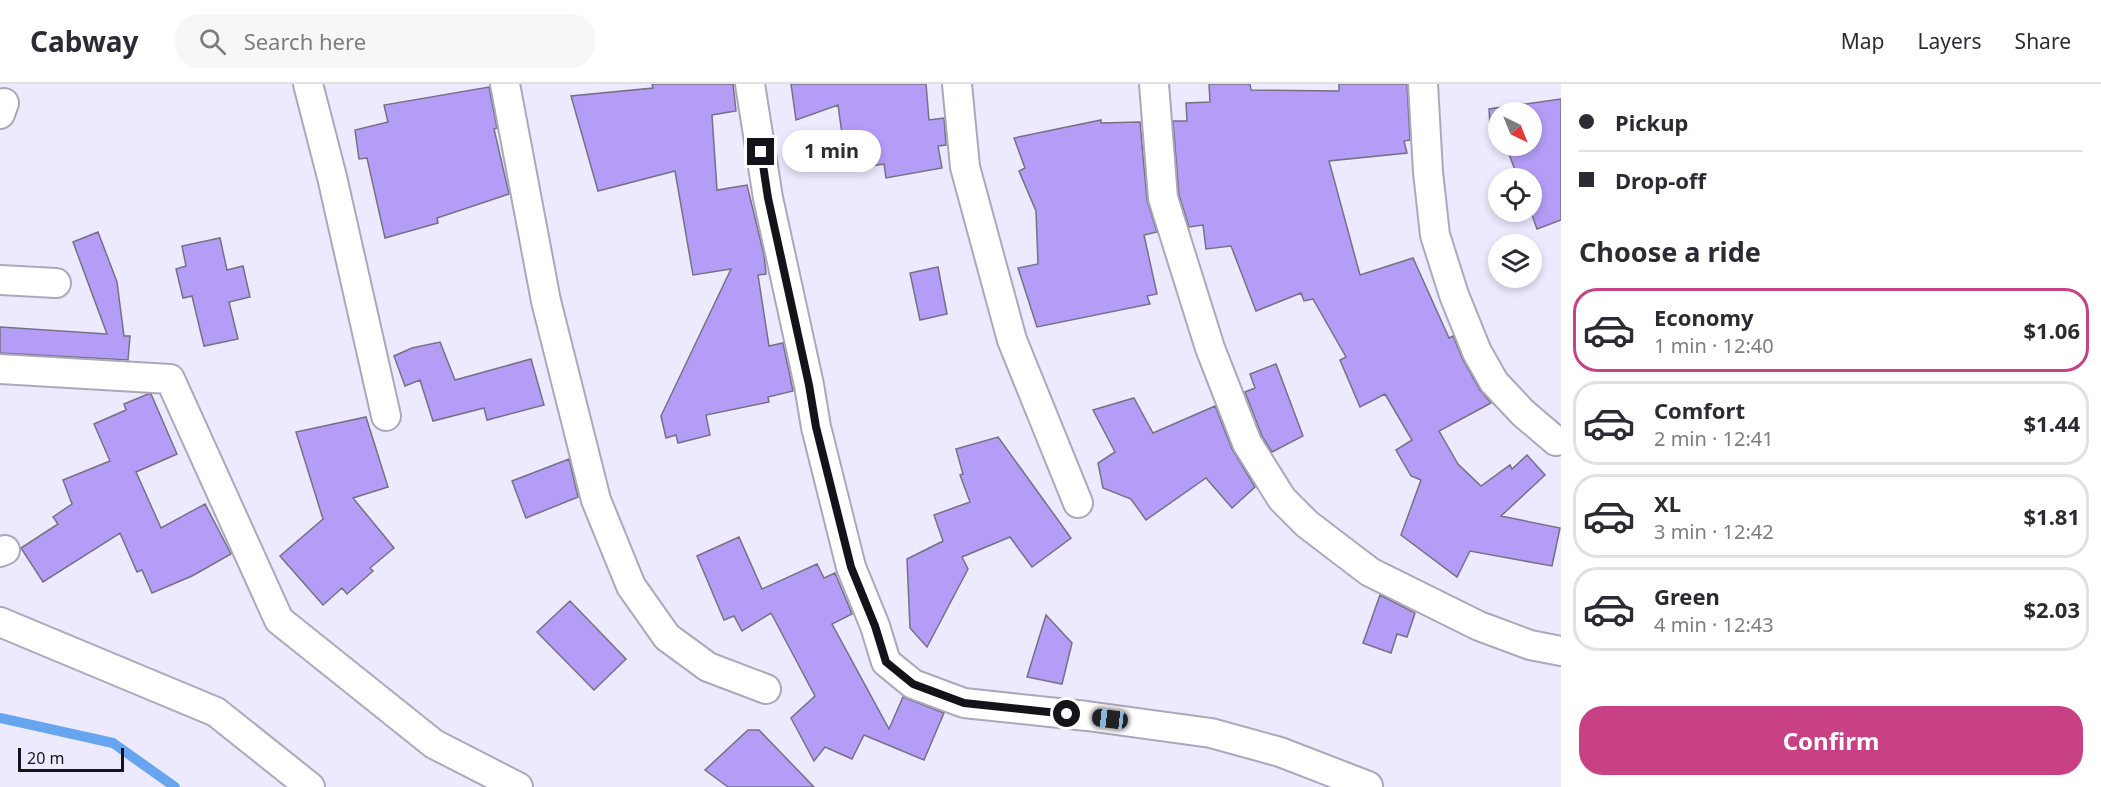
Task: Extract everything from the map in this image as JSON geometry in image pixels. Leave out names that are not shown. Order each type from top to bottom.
[{"type":"street","points":[[308,84],[332,177],[386,417]]},
{"type":"street","points":[[505,84],[551,324],[596,500],[631,586],[667,636],[708,667],[766,689]]},
{"type":"street","points":[[750,84],[768,198],[816,427],[851,567],[875,626],[886,662],[913,684],[964,703],[1099,717],[1211,733],[1281,752],[1368,786]]},
{"type":"street","points":[[957,84],[965,167],[1012,340],[1078,503]]},
{"type":"street","points":[[1154,84],[1163,198],[1210,348],[1247,443],[1282,499],[1307,524],[1370,572],[1479,626],[1530,645],[1561,651]]},
{"type":"street","points":[[1423,84],[1428,172],[1435,235],[1454,295],[1477,352],[1494,382],[1523,413],[1556,441]]},
{"type":"street","points":[[0,280],[56,283]]},
{"type":"street","points":[[0,369],[170,379],[279,620],[434,744],[518,787]]},
{"type":"street","points":[[0,622],[216,712],[310,787]]},
{"type":"building","points":[[652,84],[733,84],[736,111],[712,115],[717,190],[747,185],[764,255],[766,274],[758,275],[769,346],[783,343],[793,391],[768,397],[769,402],[706,415],[710,435],[678,443],[676,435],[666,438],[661,416],[731,269],[693,275],[675,171],[598,191],[571,96],[653,88]]},
{"type":"building","points":[[791,84],[926,84],[929,120],[944,118],[946,145],[938,146],[942,168],[886,178],[884,164],[847,170],[838,105],[796,120]]},
{"type":"building","points":[[1209,84],[1250,84],[1251,90],[1339,91],[1339,84],[1407,84],[1410,140],[1404,141],[1407,153],[1329,161],[1360,275],[1413,258],[1449,338],[1453,336],[1480,390],[1491,403],[1439,431],[1458,464],[1481,486],[1510,465],[1512,469],[1527,455],[1545,475],[1501,516],[1560,528],[1552,566],[1470,551],[1457,577],[1401,535],[1421,480],[1411,476],[1396,450],[1412,440],[1385,394],[1360,407],[1340,360],[1346,357],[1313,299],[1304,301],[1301,293],[1256,311],[1231,246],[1206,249],[1203,225],[1189,227],[1179,195],[1173,121],[1187,121],[1186,103],[1210,102]]},
{"type":"building","points":[[489,87],[497,128],[494,129],[509,194],[437,218],[438,223],[385,238],[367,158],[359,159],[355,130],[388,122],[384,105]]},
{"type":"building","points":[[1561,99],[1561,220],[1537,229],[1535,222],[1542,222],[1542,168],[1514,168],[1510,156],[1542,156],[1542,102],[1539,102]]},
{"type":"building","points":[[1101,120],[1101,123],[1140,122],[1147,200],[1157,232],[1144,235],[1157,294],[1147,296],[1150,304],[1037,327],[1018,268],[1038,264],[1036,211],[1019,171],[1025,168],[1014,138]]},
{"type":"building","points":[[98,232],[117,282],[124,336],[130,336],[128,360],[0,353],[0,327],[107,334],[73,242]]},
{"type":"building","points":[[220,238],[227,270],[243,266],[250,297],[229,302],[238,339],[204,346],[192,296],[183,298],[176,269],[186,266],[182,246]]},
{"type":"building","points":[[938,267],[947,314],[920,320],[910,273]]},
{"type":"building","points":[[440,342],[455,380],[531,359],[544,405],[487,420],[484,408],[433,421],[420,380],[405,386],[394,356],[412,348]]},
{"type":"building","points":[[1276,364],[1303,436],[1272,452],[1262,436],[1245,392],[1255,388],[1250,374]]},
{"type":"building","points":[[151,394],[177,454],[136,472],[161,528],[205,504],[231,554],[192,576],[152,593],[142,570],[137,572],[120,533],[43,582],[21,548],[58,524],[53,517],[72,504],[63,480],[110,461],[94,424],[126,410],[124,404]]},
{"type":"building","points":[[1134,398],[1153,433],[1215,406],[1232,449],[1255,487],[1232,508],[1206,478],[1146,520],[1131,499],[1103,488],[1098,463],[1115,452],[1093,410]]},
{"type":"building","points":[[366,417],[388,487],[353,498],[394,548],[370,568],[373,571],[347,594],[342,588],[323,605],[280,556],[323,519],[296,432]]},
{"type":"building","points":[[998,437],[1071,538],[1032,567],[1010,537],[962,557],[968,569],[927,647],[910,628],[907,559],[943,541],[934,515],[970,502],[960,475],[963,474],[956,449]]},
{"type":"building","points":[[569,459],[578,497],[526,518],[512,481]]},
{"type":"building","points":[[739,537],[762,589],[817,564],[824,578],[835,573],[852,614],[832,624],[889,729],[903,697],[944,713],[924,760],[864,735],[852,759],[825,747],[814,761],[791,718],[815,696],[771,613],[742,631],[734,616],[724,620],[697,556]]},
{"type":"building","points":[[1380,595],[1415,613],[1407,637],[1397,634],[1391,653],[1363,643]]},
{"type":"building","points":[[570,601],[626,659],[594,690],[537,632]]},
{"type":"building","points":[[1046,615],[1072,643],[1062,684],[1027,677]]},
{"type":"building","points":[[748,730],[759,730],[814,787],[728,787],[705,770]]},
{"type":"waterway","points":[[0,718],[113,743],[175,787]]},
{"type":"route","points":[[761,152],[768,198],[816,427],[851,567],[875,626],[886,662],[913,684],[964,703],[1067,714]]}]
